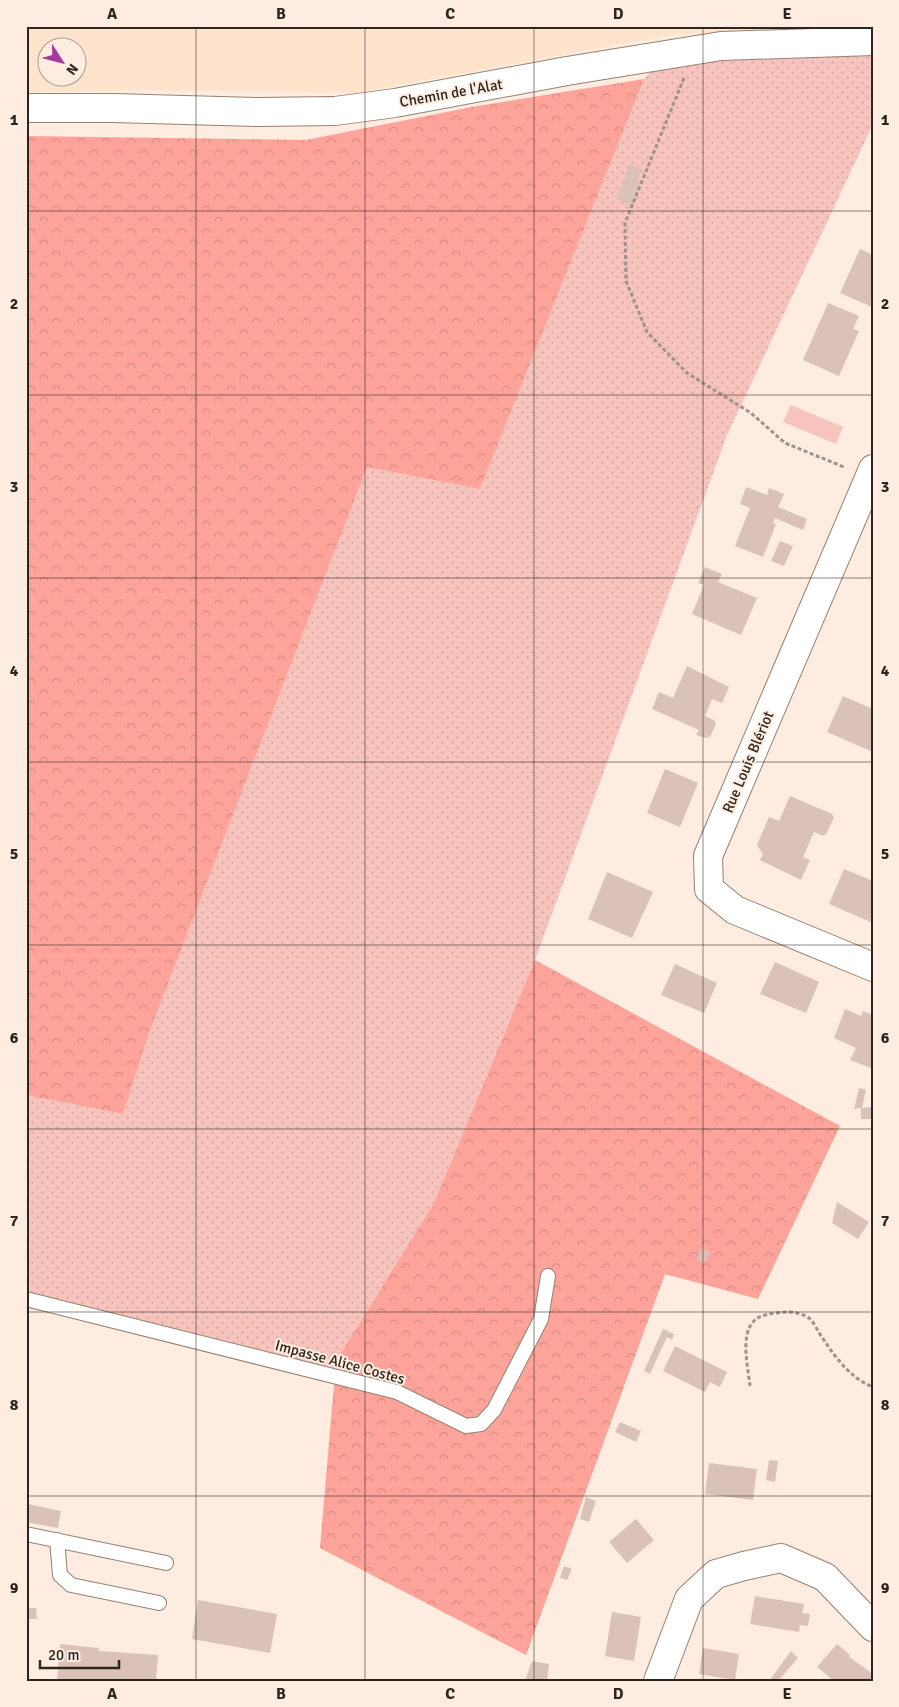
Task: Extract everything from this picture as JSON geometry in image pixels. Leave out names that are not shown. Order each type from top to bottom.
[{"type":"street","name":"Chemin de l'Alat","points":[[26,108],[113,108],[257,112],[335,111],[396,103],[567,71],[721,46],[873,42]]},
{"type":"street","name":"Rue Louis Blériot","points":[[871,473],[708,856],[709,889],[736,910],[873,967]]},
{"type":"street","points":[[658,1681],[690,1599],[716,1574],[744,1566],[781,1558],[825,1577],[873,1626]]},
{"type":"lane","name":"Impasse Alice Costes","points":[[26,1299],[397,1392],[466,1426],[481,1424],[494,1410],[541,1319],[548,1276]]},
{"type":"lane","points":[[26,1534],[166,1563]]},
{"type":"lane","points":[[57,1540],[60,1575],[71,1586],[159,1603]]},
{"type":"path","points":[[695,50],[625,223],[626,282],[647,332],[687,373],[751,414],[785,443],[871,473]]},
{"type":"path","points":[[750,1386],[746,1354],[747,1331],[758,1317],[786,1311],[810,1319],[833,1354],[859,1381],[873,1387]]},
{"type":"shaded area","points":[[26,26],[819,26],[672,35],[356,93],[151,90],[26,92]]},
{"type":"shaded area","points":[[668,53],[873,54],[873,124],[727,435],[535,960],[434,1203],[336,1361],[335,1373],[26,1308],[26,1095],[123,1114],[149,1033],[367,467],[480,489],[644,79]]},
{"type":"shaded area","points":[[791,405],[843,427],[836,444],[783,422]]},
{"type":"green space","points":[[644,79],[480,489],[367,467],[149,1033],[123,1114],[26,1095],[26,136],[306,140],[477,106]]},
{"type":"green space","points":[[535,960],[840,1126],[758,1299],[665,1274],[526,1655],[320,1548],[336,1361],[434,1203]]},
{"type":"building","points":[[630,164],[642,169],[637,181],[640,182],[631,205],[616,199]]},
{"type":"building","points":[[860,249],[873,255],[872,307],[840,293]]},
{"type":"building","points":[[828,303],[859,316],[853,329],[859,331],[839,376],[803,360]]},
{"type":"building","points":[[746,487],[767,495],[769,488],[784,494],[778,507],[807,519],[803,530],[775,518],[773,523],[776,524],[763,557],[735,546],[750,508],[740,504]]},
{"type":"building","points":[[780,541],[793,546],[784,566],[771,561]]},
{"type":"building","points":[[705,567],[722,574],[718,582],[757,598],[741,635],[692,614],[704,585],[698,583]]},
{"type":"building","points":[[687,666],[729,687],[722,703],[712,699],[705,716],[714,720],[716,724],[710,737],[705,738],[696,735],[699,730],[652,709],[659,692],[673,698]]},
{"type":"building","points":[[843,696],[873,709],[873,752],[827,732]]},
{"type":"building","points":[[665,769],[698,783],[680,827],[647,813]]},
{"type":"building","points":[[790,796],[832,814],[834,818],[826,834],[823,836],[814,832],[803,857],[810,860],[801,880],[760,860],[763,854],[757,845],[769,817],[779,821]]},
{"type":"building","points":[[844,869],[873,881],[873,923],[829,904]]},
{"type":"building","points":[[607,872],[653,892],[632,938],[588,919]]},
{"type":"building","points":[[775,962],[819,982],[806,1013],[760,994]]},
{"type":"building","points":[[675,964],[717,983],[704,1013],[661,995]]},
{"type":"building","points":[[845,1009],[861,1016],[863,1011],[873,1015],[873,1069],[850,1060],[856,1048],[834,1038]]},
{"type":"building","points":[[859,1088],[866,1090],[862,1108],[873,1107],[873,1119],[861,1119],[861,1108],[854,1109]]},
{"type":"building","points":[[837,1202],[869,1222],[858,1239],[832,1223]]},
{"type":"building","points":[[702,1248],[710,1252],[704,1263],[697,1259]]},
{"type":"building","points":[[663,1329],[674,1334],[672,1340],[667,1337],[650,1374],[644,1371]]},
{"type":"building","points":[[675,1346],[727,1372],[720,1387],[710,1382],[705,1392],[663,1371]]},
{"type":"building","points":[[620,1422],[641,1431],[636,1442],[615,1432]]},
{"type":"building","points":[[769,1460],[778,1461],[775,1482],[766,1480]]},
{"type":"building","points":[[709,1463],[757,1469],[753,1500],[705,1494]]},
{"type":"building","points":[[586,1497],[596,1501],[589,1522],[580,1519]]},
{"type":"building","points":[[28,1504],[61,1511],[58,1528],[26,1522]]},
{"type":"building","points":[[636,1519],[654,1540],[627,1563],[609,1542]]},
{"type":"building","points":[[564,1566],[572,1569],[567,1580],[560,1578]]},
{"type":"building","points":[[755,1596],[804,1604],[802,1613],[810,1614],[808,1626],[800,1625],[799,1632],[750,1624]]},
{"type":"building","points":[[198,1600],[277,1614],[270,1653],[192,1639]]},
{"type":"building","points":[[26,1608],[36,1608],[37,1619],[26,1619]]},
{"type":"building","points":[[612,1612],[641,1617],[634,1661],[605,1656]]},
{"type":"building","points":[[60,1644],[99,1648],[99,1651],[158,1655],[156,1681],[57,1681]]},
{"type":"building","points":[[837,1644],[850,1655],[849,1657],[873,1674],[873,1681],[834,1681],[817,1667]]},
{"type":"building","points":[[703,1648],[739,1654],[735,1680],[699,1674]]},
{"type":"building","points":[[791,1651],[798,1658],[778,1681],[769,1681]]},
{"type":"building","points":[[532,1661],[549,1664],[547,1681],[525,1681]]}]
